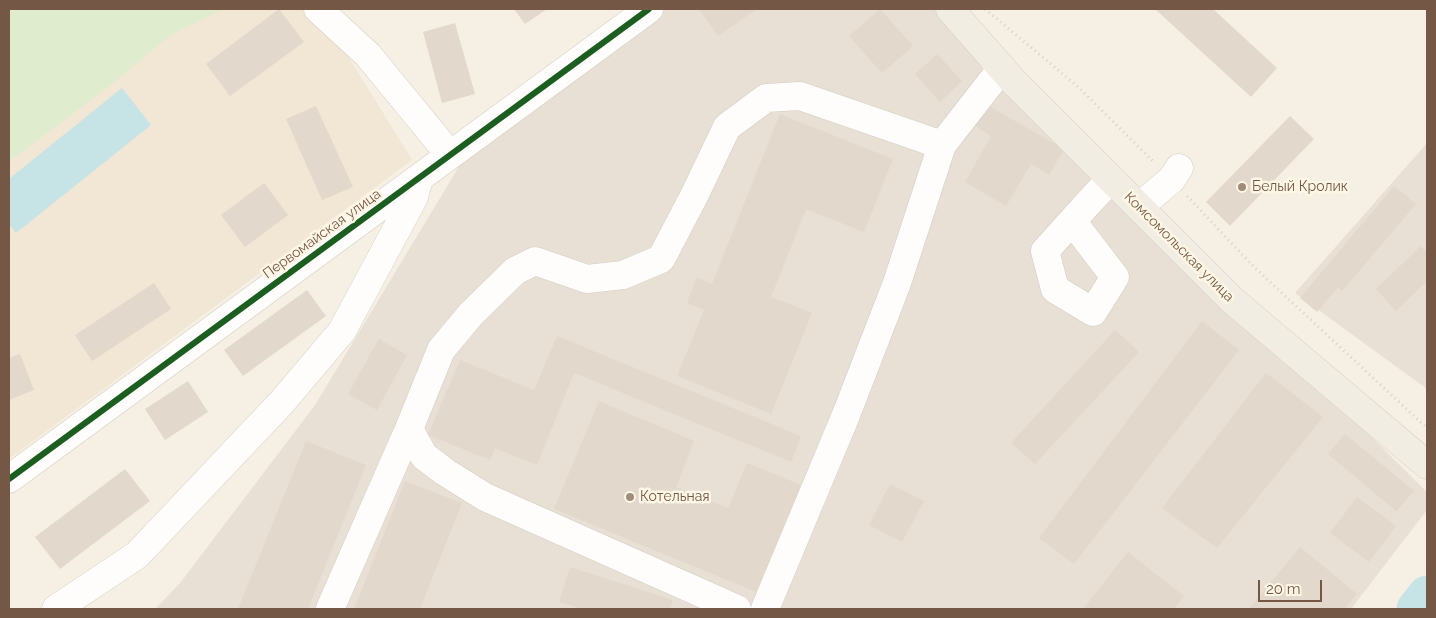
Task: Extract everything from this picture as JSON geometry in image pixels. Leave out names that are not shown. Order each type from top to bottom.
[{"type":"main road","name":"Комсомольская улица","points":[[950,9],[1002,68],[1232,300],[1427,465]]},
{"type":"street","points":[[318,9],[368,55],[450,155]]},
{"type":"street","name":"Первомайская улица","points":[[9,479],[649,9]]},
{"type":"street","points":[[765,609],[846,415],[896,283],[942,145],[1002,68]]},
{"type":"street","points":[[330,609],[409,429],[441,350],[471,314],[514,271],[535,261],[587,279],[623,275],[661,259],[727,127],[766,98],[800,96],[942,145]]},
{"type":"street","points":[[1139,207],[1175,174]]},
{"type":"street","points":[[56,609],[137,555],[288,395],[342,331],[414,197],[419,178]]},
{"type":"street","points":[[1072,221],[1111,179]]},
{"type":"street","points":[[409,429],[424,456],[444,472],[486,497],[737,609]]},
{"type":"path","points":[[985,9],[1076,85],[1175,174],[1254,267],[1427,428]]},
{"type":"shaded area","points":[[192,9],[319,9],[412,160],[9,459],[9,155]]},
{"type":"shaded area","points":[[653,9],[956,9],[1111,179],[1427,492],[1427,510],[1351,609],[155,609],[180,583],[315,405],[478,135]]},
{"type":"shaded area","points":[[1427,143],[1427,389],[1295,293]]},
{"type":"green space","points":[[9,9],[224,9],[169,36],[121,77],[9,162]]},
{"type":"water","points":[[122,88],[151,125],[16,233],[9,224],[9,179]]},
{"type":"building","points":[[279,9],[304,42],[230,96],[206,64]]},
{"type":"building","points":[[514,9],[547,9],[525,24]]},
{"type":"building","points":[[699,9],[757,9],[718,36]]},
{"type":"building","points":[[880,9],[913,46],[882,73],[849,36]]},
{"type":"building","points":[[1155,9],[1213,9],[1277,68],[1251,97]]},
{"type":"building","points":[[455,23],[475,94],[442,103],[423,32]]},
{"type":"building","points":[[937,54],[962,81],[940,102],[915,74]]},
{"type":"building","points":[[987,105],[1064,149],[1049,175],[1031,164],[1006,206],[965,182],[991,136],[975,126]]},
{"type":"building","points":[[316,106],[353,187],[322,200],[286,119]]},
{"type":"building","points":[[780,114],[893,159],[864,232],[806,209],[771,297],[812,313],[771,414],[677,376],[704,310],[687,303],[697,277],[712,284]]},
{"type":"building","points":[[1290,116],[1314,139],[1230,226],[1206,202]]},
{"type":"building","points":[[264,183],[288,215],[245,247],[221,215]]},
{"type":"building","points":[[1394,186],[1416,204],[1342,291],[1338,287],[1317,312],[1300,298]]},
{"type":"building","points":[[1421,246],[1427,252],[1427,281],[1396,311],[1376,289]]},
{"type":"building","points":[[154,283],[171,309],[92,361],[75,335]]},
{"type":"building","points":[[307,290],[326,316],[243,376],[224,350]]},
{"type":"building","points":[[1202,321],[1239,350],[1074,564],[1039,538]]},
{"type":"building","points":[[1115,330],[1139,352],[1035,464],[1011,443]]},
{"type":"building","points":[[557,336],[801,436],[791,462],[574,373],[537,465],[495,448],[490,460],[428,435],[460,360],[534,390]]},
{"type":"building","points":[[379,339],[407,355],[377,410],[348,394]]},
{"type":"building","points":[[20,354],[34,390],[9,400],[9,358]]},
{"type":"building","points":[[1266,373],[1323,417],[1217,548],[1162,508]]},
{"type":"building","points":[[188,381],[208,412],[165,440],[145,409]]},
{"type":"building","name":"Котельная","points":[[599,401],[694,441],[676,487],[728,508],[747,463],[801,485],[756,592],[554,509]]},
{"type":"building","points":[[1345,434],[1414,491],[1396,511],[1328,454]]},
{"type":"building","points":[[306,441],[366,465],[308,609],[238,609]]},
{"type":"building","points":[[125,469],[150,501],[60,569],[35,537]]},
{"type":"building","points":[[405,481],[462,503],[420,609],[354,609]]},
{"type":"building","points":[[890,484],[924,501],[902,542],[869,525]]},
{"type":"building","points":[[1357,497],[1396,526],[1369,562],[1330,533]]},
{"type":"building","points":[[1300,547],[1357,594],[1344,609],[1249,609]]},
{"type":"building","points":[[1128,552],[1184,596],[1174,609],[1083,609]]},
{"type":"building","points":[[570,567],[673,600],[670,609],[583,609],[559,602]]},
{"type":"waterway","points":[[1416,609],[1427,595]]},
{"type":"cycle path","points":[[9,479],[649,9]]},
{"type":"place","name":"Белый Кролик","points":[[1242,187]]},
{"type":"place","name":"Котельная","points":[[630,497]]}]
